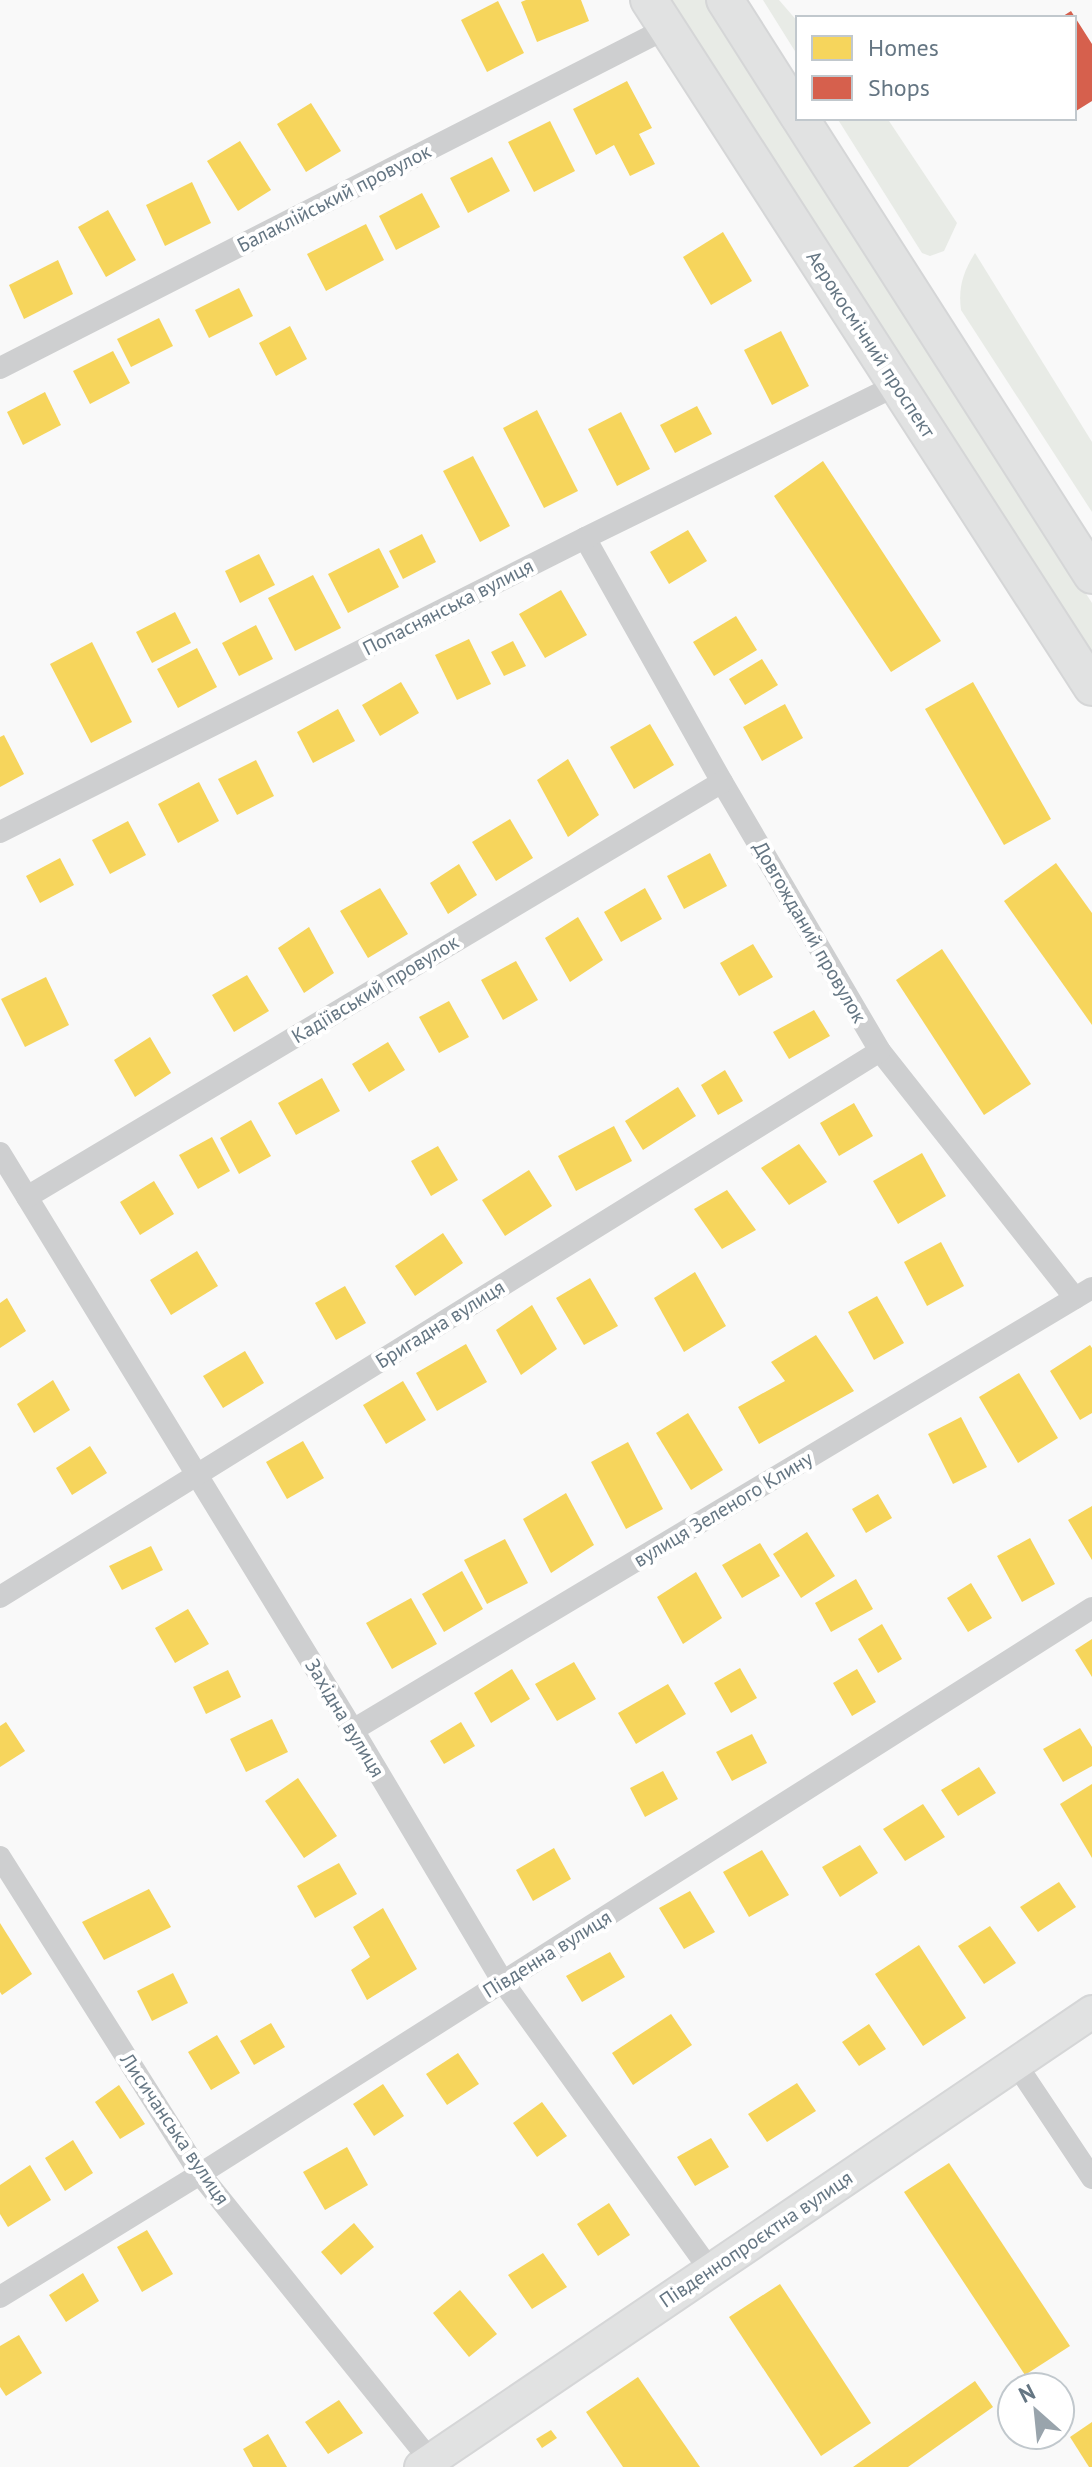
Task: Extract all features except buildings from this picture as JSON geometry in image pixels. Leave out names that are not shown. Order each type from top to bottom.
[{"type":"main road","points":[[725,0],[796,111]]},
{"type":"main road","name":"Аерокосмічний проспект","points":[[658,14],[1092,687]]},
{"type":"main road","points":[[802,120],[1092,575]]},
{"type":"main road","name":"Південнопроєктна вулиця","points":[[425,2464],[1092,2012]]},
{"type":"street","name":"Балаклійський провулок","points":[[0,368],[658,14]]},
{"type":"street","name":"Попаснянська вулиця","points":[[0,832],[897,385]]},
{"type":"street","name":"Довгожданий провулок","points":[[585,538],[722,782],[880,1051],[1084,1293]]},
{"type":"street","name":"Кадіївський провулок","points":[[27,1197],[722,782]]},
{"type":"street","name":"Бригадна вулиця","points":[[0,1597],[880,1051]]},
{"type":"street","name":"Західна вулиця","points":[[0,1153],[353,1730],[503,1982],[710,2270]]},
{"type":"street","name":"вулиця Зеленого Клину","points":[[353,1730],[1084,1293]]},
{"type":"street","name":"Південна вулиця","points":[[0,2297],[200,2174],[1092,1608]]},
{"type":"street","name":"Лисичанська вулиця","points":[[0,1857],[9,1891],[200,2174],[425,2464]]},
{"type":"street","points":[[1016,2064],[1092,2178]]},
{"type":"shaded area","points":[[664,0],[707,0],[1092,603],[1092,663]]},
{"type":"shaded area","points":[[763,0],[779,0],[796,20],[796,53]]},
{"type":"shaded area","points":[[838,120],[888,120],[957,223],[944,251],[930,256],[922,253]]},
{"type":"shaded area","points":[[975,253],[1092,442],[1092,512],[961,310],[962,280]]}]
